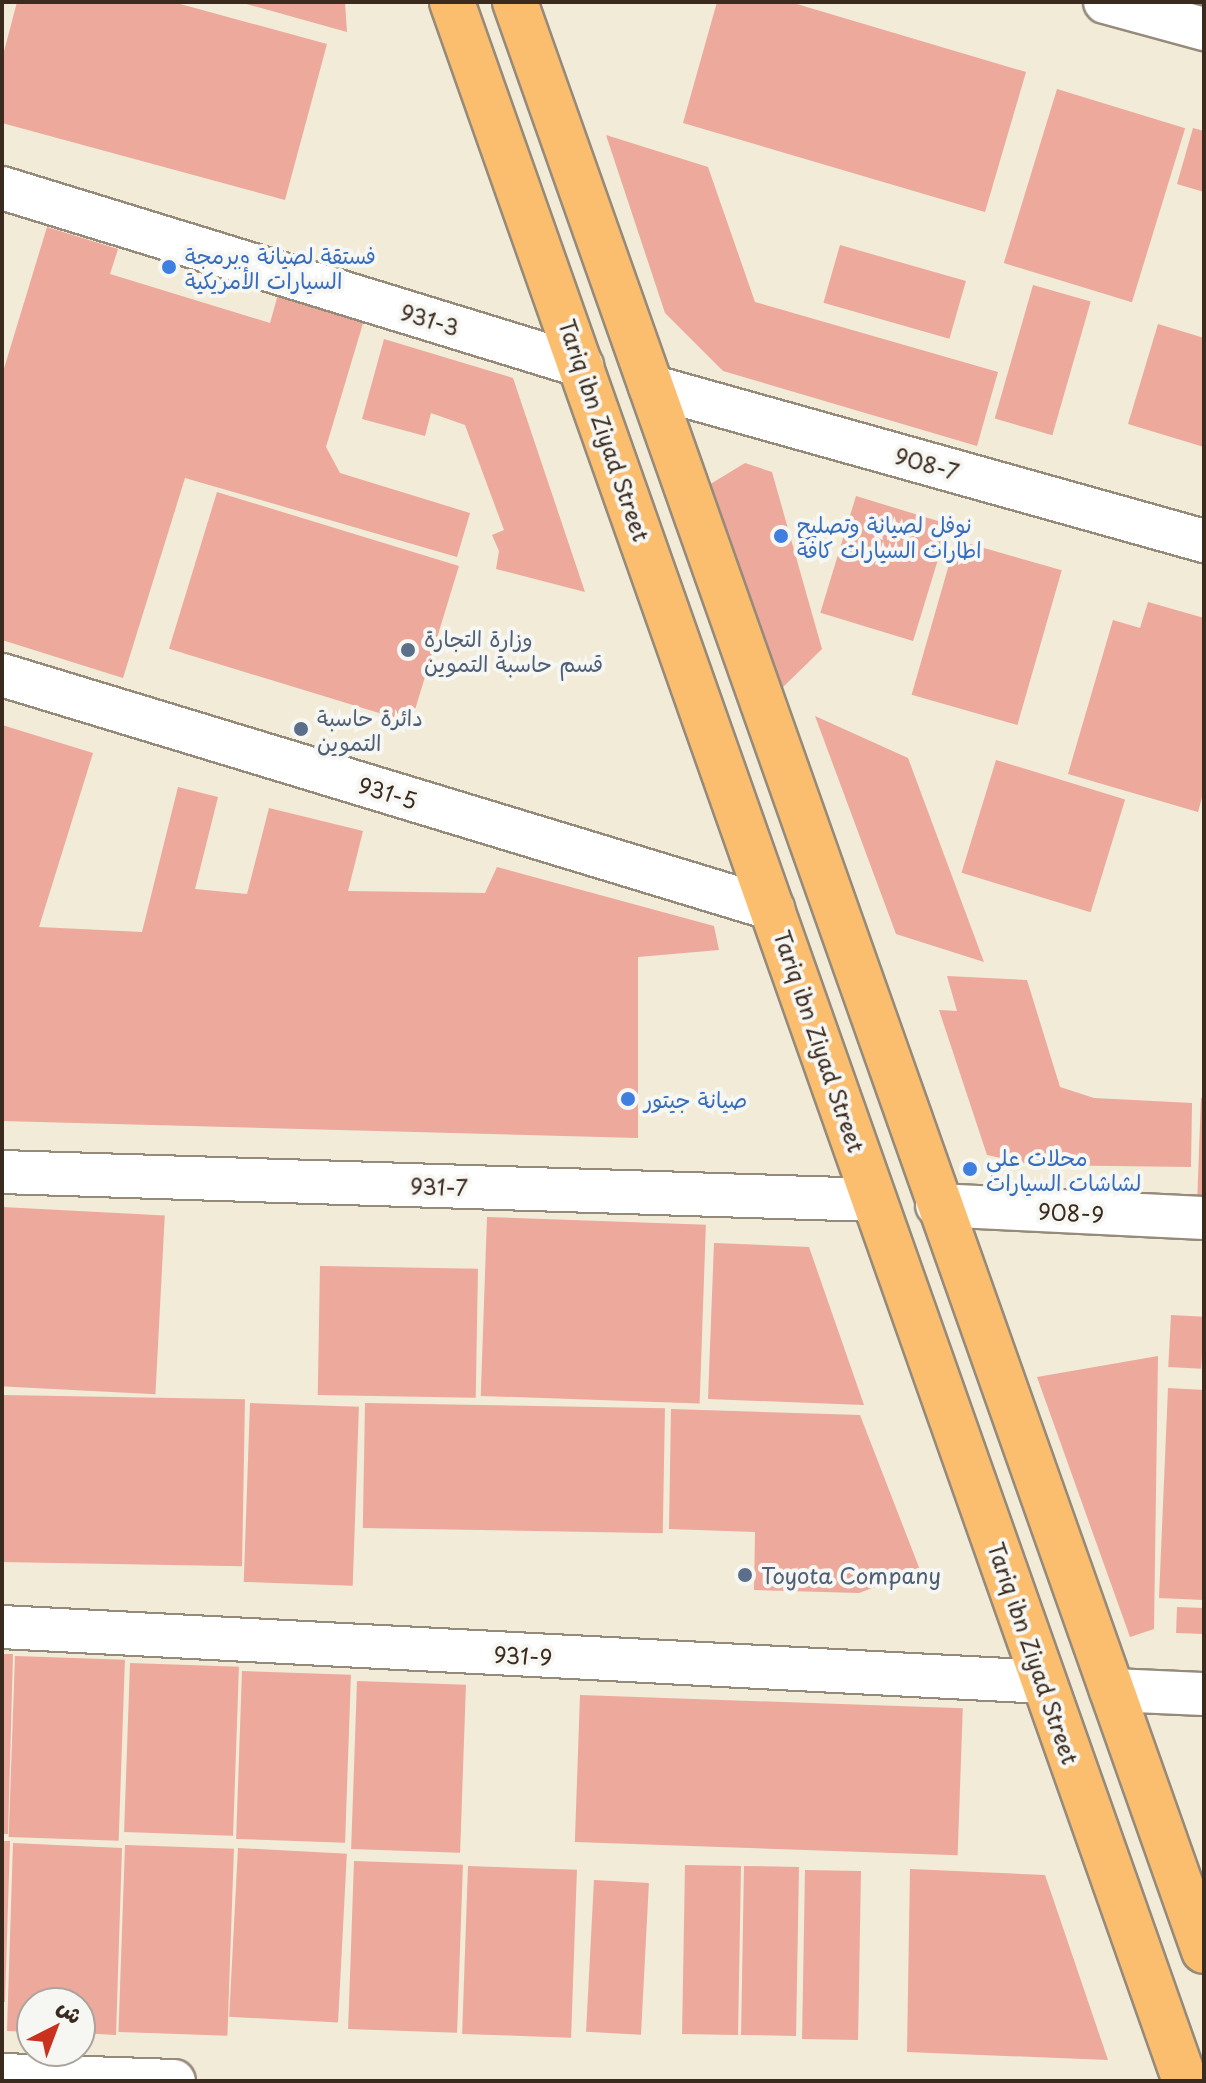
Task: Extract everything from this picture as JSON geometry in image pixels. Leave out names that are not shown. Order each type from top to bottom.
[{"type":"main road","name":"Tariq ibn Ziyad Street","points":[[452,2],[1185,2081]]},
{"type":"main road","points":[[515,2],[937,1205],[1204,1951]]},
{"type":"street","points":[[1105,2],[1204,29]]},
{"type":"street","name":"931-3","points":[[2,188],[582,366]]},
{"type":"street","name":"908-7","points":[[650,386],[1204,541]]},
{"type":"street","name":"931-5","points":[[2,675],[773,909]]},
{"type":"street","name":"931-7","points":[[2,1172],[875,1200]]},
{"type":"street","name":"908-9","points":[[937,1205],[1204,1218]]},
{"type":"street","name":"931-9","points":[[2,1627],[1045,1682]]},
{"type":"street","points":[[1111,1690],[1204,1694]]},
{"type":"street","points":[[2,2075],[174,2081]]},
{"type":"building","points":[[17,2],[173,2],[327,44],[285,200],[2,123],[2,59]]},
{"type":"building","points":[[345,2],[347,32],[243,3]]},
{"type":"building","points":[[717,2],[790,2],[1026,72],[985,212],[683,123]]},
{"type":"building","points":[[1057,89],[1185,128],[1132,302],[1004,263]]},
{"type":"building","points":[[1193,128],[1204,131],[1204,192],[1177,184]]},
{"type":"building","points":[[606,135],[708,167],[755,302],[998,372],[977,446],[723,371],[665,313]]},
{"type":"building","points":[[47,227],[118,249],[110,274],[270,323],[279,291],[364,320],[326,447],[340,473],[470,513],[457,557],[185,478],[123,678],[2,640],[2,375]]},
{"type":"building","points":[[840,245],[966,281],[949,339],[823,303]]},
{"type":"building","points":[[1033,285],[1091,302],[1052,435],[995,419]]},
{"type":"building","points":[[1158,324],[1204,338],[1204,447],[1128,424]]},
{"type":"building","points":[[384,339],[513,378],[585,592],[496,569],[499,551],[492,535],[504,530],[465,425],[431,413],[425,436],[362,419]]},
{"type":"building","points":[[745,463],[772,472],[822,649],[780,690],[699,491]]},
{"type":"building","points":[[217,492],[459,566],[411,723],[169,649]]},
{"type":"building","points":[[856,496],[949,524],[913,641],[820,613]]},
{"type":"building","points":[[956,540],[1062,570],[1017,725],[912,695]]},
{"type":"building","points":[[1148,602],[1204,618],[1204,790],[1198,812],[1068,774],[1113,620],[1140,628]]},
{"type":"building","points":[[815,716],[908,758],[984,962],[896,934]]},
{"type":"building","points":[[2,725],[93,753],[39,927],[142,932],[178,787],[218,797],[195,889],[247,894],[269,808],[363,831],[348,891],[485,893],[497,867],[714,926],[719,950],[638,957],[638,1138],[2,1121]]},
{"type":"building","points":[[996,760],[1125,799],[1091,912],[962,873]]},
{"type":"building","points":[[947,976],[1027,980],[1060,1087],[1094,1098],[1192,1103],[1191,1167],[1034,1165],[987,1155],[939,1010],[957,1011]]},
{"type":"building","points":[[1201,1098],[1204,1098],[1204,1205],[1197,1205]]},
{"type":"building","points":[[2,1207],[165,1216],[155,1394],[2,1386]]},
{"type":"building","points":[[487,1217],[706,1225],[700,1404],[481,1396]]},
{"type":"building","points":[[714,1243],[809,1247],[864,1405],[708,1399]]},
{"type":"building","points":[[320,1266],[478,1269],[476,1398],[318,1395]]},
{"type":"building","points":[[1171,1315],[1204,1317],[1201,1369],[1168,1367]]},
{"type":"building","points":[[1158,1356],[1154,1629],[1130,1637],[1037,1377]]},
{"type":"building","points":[[1168,1388],[1204,1390],[1204,1600],[1159,1598]]},
{"type":"building","points":[[2,1395],[245,1399],[242,1566],[2,1562]]},
{"type":"building","points":[[250,1403],[359,1407],[353,1586],[244,1582]]},
{"type":"building","points":[[365,1403],[665,1408],[663,1533],[363,1528]]},
{"type":"building","points":[[671,1409],[860,1415],[920,1570],[859,1593],[754,1590],[755,1532],[669,1529]]},
{"type":"building","points":[[1177,1607],[1204,1608],[1203,1634],[1176,1633]]},
{"type":"building","points":[[2,1654],[13,1654],[8,1834],[2,1834]]},
{"type":"building","points":[[15,1656],[125,1660],[119,1841],[9,1837]]},
{"type":"building","points":[[130,1663],[239,1667],[233,1836],[124,1832]]},
{"type":"building","points":[[242,1671],[351,1675],[345,1843],[236,1839]]},
{"type":"building","points":[[357,1681],[466,1685],[460,1853],[351,1849]]},
{"type":"building","points":[[580,1695],[963,1708],[958,1855],[575,1842]]},
{"type":"building","points":[[2,1841],[10,1841],[5,2002],[2,2002]]},
{"type":"building","points":[[13,1843],[122,1848],[116,2035],[96,2034],[96,1987],[16,1987],[16,2031],[7,2031]]},
{"type":"building","points":[[125,1845],[234,1849],[227,2036],[118,2032]]},
{"type":"building","points":[[238,1848],[347,1854],[338,2022],[229,2017]]},
{"type":"building","points":[[354,1861],[463,1865],[457,2033],[348,2029]]},
{"type":"building","points":[[685,1865],[741,1866],[738,2035],[682,2034]]},
{"type":"building","points":[[468,1866],[577,1870],[571,2038],[462,2034]]},
{"type":"building","points":[[744,1866],[799,1867],[796,2036],[741,2035]]},
{"type":"building","points":[[910,1869],[1045,1875],[1108,2060],[907,2052]]},
{"type":"building","points":[[805,1870],[861,1871],[858,2040],[802,2039]]},
{"type":"building","points":[[594,1880],[649,1883],[641,2035],[586,2032]]},
{"type":"place","name":"فستقة لصيانة وبرمجة السيارات الأمريكية","points":[[169,267]]},
{"type":"place","name":"نوفل لصيانة وتصليح اطارات السيارات كافة","points":[[781,536]]},
{"type":"place","name":"وزارة التجارة قسم حاسبة التموين","points":[[408,650]]},
{"type":"place","name":"دائرة حاسبة التموين","points":[[301,729]]},
{"type":"place","name":"صيانة جيتور","points":[[628,1099]]},
{"type":"place","name":"محلات علي لشاشات السيارات","points":[[970,1169]]},
{"type":"place","name":"Toyota Company","points":[[745,1575]]}]
